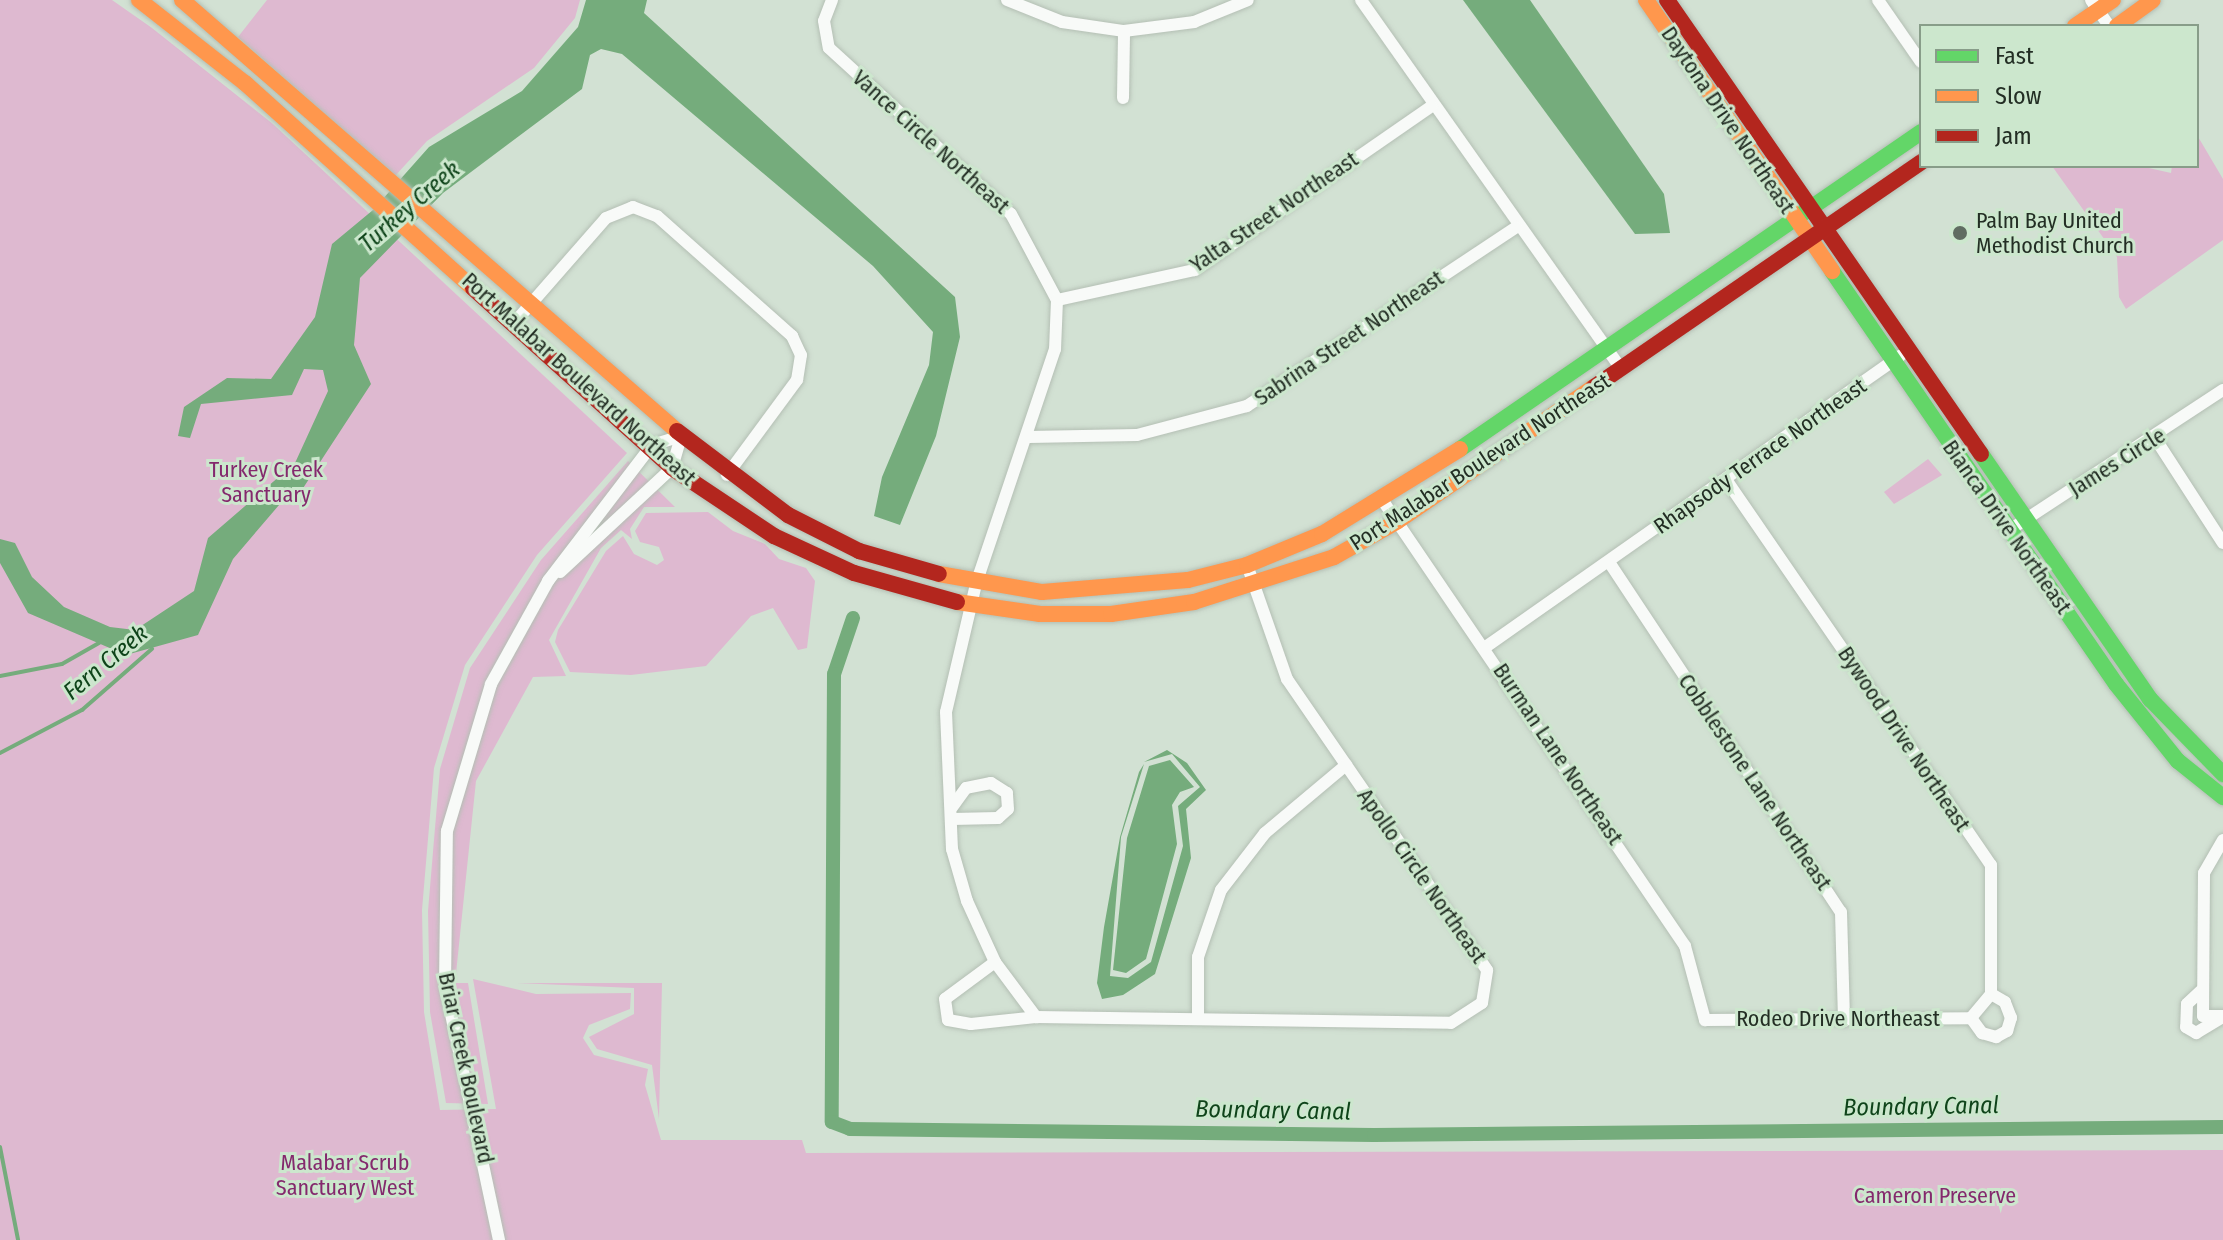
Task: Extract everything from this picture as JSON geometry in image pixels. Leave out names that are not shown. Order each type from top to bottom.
[{"type":"street","name":"Port Malabar Boulevard Northeast","points":[[139,0],[434,250],[652,445],[672,468],[774,536],[854,573],[970,606],[1111,614],[1254,587],[1334,557],[1398,521],[1919,163]]},
{"type":"street","name":"Port Malabar Boulevard Northeast","points":[[182,0],[529,306],[727,475],[859,551],[976,584],[1110,591],[1247,565],[1383,501],[1810,205],[1919,133]]},
{"type":"street","name":"Vance Circle Northeast","points":[[832,0],[824,21],[829,48],[1011,214],[1057,300]]},
{"type":"street","points":[[1007,0],[1062,22],[1124,31],[1194,22],[1248,0]]},
{"type":"street","points":[[1361,0],[1516,227],[1621,369]]},
{"type":"street","name":"Daytona Drive Northeast","points":[[1646,0],[1811,240]]},
{"type":"street","name":"Daytona Drive Northeast","points":[[1667,0],[1827,229]]},
{"type":"street","points":[[1878,0],[1919,59]]},
{"type":"street","points":[[2077,24],[2094,5],[2113,0]]},
{"type":"street","points":[[2120,24],[2153,0]]},
{"type":"street","points":[[2094,5],[2108,24]]},
{"type":"street","points":[[1123,98],[1124,31]]},
{"type":"street","name":"Yalta Street Northeast","points":[[1057,300],[1195,270],[1432,106]]},
{"type":"street","points":[[515,322],[606,218],[633,207],[657,216],[792,336],[801,355],[797,380],[727,475]]},
{"type":"street","name":"Sabrina Street Northeast","points":[[1029,437],[1137,435],[1247,406],[1516,227]]},
{"type":"street","name":"Bianca Drive Northeast","points":[[1827,229],[2167,720],[2223,774]]},
{"type":"street","name":"Bianca Drive Northeast","points":[[1811,240],[2111,677],[2178,761],[2223,797]]},
{"type":"street","points":[[1036,1017],[995,962],[960,880],[952,813],[946,712],[976,584],[1029,437],[1055,349],[1057,300]]},
{"type":"street","name":"Rhapsody Terrace Northeast","points":[[1487,646],[1727,481],[1910,350]]},
{"type":"street","name":"James Circle","points":[[2008,531],[2155,438],[2223,390]]},
{"type":"street","points":[[652,445],[681,436]]},
{"type":"street","points":[[672,468],[681,436]]},
{"type":"street","points":[[2155,438],[2223,543]]},
{"type":"street","name":"Briar Creek Boulevard","points":[[499,1240],[445,986],[443,892],[447,831],[481,710],[548,581],[652,445]]},
{"type":"street","name":"Briar Creek Boulevard","points":[[548,581],[672,468]]},
{"type":"street","name":"Bywood Drive Northeast","points":[[1727,481],[1991,865],[1991,994]]},
{"type":"street","name":"Burman Lane Northeast","points":[[1383,501],[1487,646],[1685,946],[1705,1020]]},
{"type":"street","name":"Cobblestone Lane Northeast","points":[[1609,562],[1841,912],[1844,1021]]},
{"type":"street","name":"Apollo Circle Northeast","points":[[995,962],[945,999],[948,1020],[971,1024],[1036,1017],[1451,1023],[1482,1003],[1487,970],[1287,679],[1247,565]]},
{"type":"street","points":[[2111,677],[2128,666]]},
{"type":"street","points":[[1198,1019],[1198,957],[1221,890],[1265,833],[1346,765]]},
{"type":"street","points":[[2223,840],[2204,873],[2203,989],[2203,1016],[2223,1016]]},
{"type":"street","points":[[2203,989],[2187,1004],[2186,1027],[2196,1033],[2223,1016]]},
{"type":"street","points":[[1991,994],[2005,1002],[2011,1018],[2007,1031],[1996,1037],[1982,1033],[1971,1018],[1991,994]]},
{"type":"street","name":"Rodeo Drive Northeast","points":[[1705,1020],[1971,1018]]},
{"type":"green space","name":"Turkey Creek Sanctuary","points":[[0,0],[112,0],[152,28],[273,124],[627,453],[537,555],[465,665],[434,768],[422,910],[424,1012],[440,1110],[496,1109],[473,979],[536,994],[631,993],[630,1009],[589,1025],[583,1038],[594,1055],[648,1069],[645,1085],[661,1140],[802,1140],[806,1153],[2223,1150],[2223,1240],[0,1240]]},
{"type":"green space","points":[[267,0],[580,0],[575,18],[534,68],[427,141],[395,176],[238,37]]},
{"type":"green space","points":[[2199,138],[2223,179],[2223,240],[2126,309],[2119,297],[2117,257],[2053,168],[2149,168],[2171,173],[2172,168],[2199,168]]},
{"type":"green space","points":[[1928,459],[1942,475],[1894,504],[1884,492]]},
{"type":"green space","points":[[628,461],[675,507],[644,507],[630,529],[632,539],[621,530],[601,548],[549,640],[566,676],[533,677],[476,781],[455,983],[468,983],[488,1104],[446,1103],[430,1012],[428,911],[440,769],[470,668],[541,560]]},
{"type":"green space","points":[[708,512],[733,531],[765,544],[779,559],[806,568],[815,581],[807,648],[798,650],[773,608],[751,616],[706,666],[631,675],[570,672],[555,642],[558,630],[606,551],[623,536],[634,554],[657,565],[664,560],[659,547],[640,542],[635,531],[646,513]]},
{"type":"green space","points":[[517,983],[662,983],[659,1119],[652,1065],[597,1049],[589,1037],[634,1014],[634,988]]},
{"type":"water","name":"Turkey Creek","points":[[586,0],[647,0],[644,13],[955,297],[960,337],[936,436],[900,525],[874,516],[882,477],[929,365],[933,332],[873,266],[622,54],[601,49],[590,55],[582,89],[443,193],[360,278],[354,345],[371,384],[294,502],[285,498],[233,559],[198,635],[126,655],[28,613],[0,563],[0,539],[15,543],[32,577],[64,607],[110,627],[135,630],[194,591],[208,538],[295,463],[328,391],[323,370],[304,369],[292,395],[201,404],[190,438],[178,436],[184,407],[227,378],[271,379],[315,317],[332,244],[373,210],[429,147],[522,91],[578,27]]},
{"type":"water","points":[[1463,0],[1530,0],[1664,194],[1670,233],[1635,234]]},
{"type":"water","points":[[1167,750],[1187,763],[1206,790],[1186,809],[1191,858],[1155,974],[1123,995],[1102,999],[1097,983],[1104,927],[1120,837],[1139,772],[1144,764],[1121,837],[1110,976],[1128,978],[1151,962],[1183,846],[1178,806],[1200,787],[1172,754],[1144,762]]},
{"type":"water","points":[[1170,760],[1194,787],[1180,792],[1172,805],[1177,844],[1146,959],[1126,973],[1113,970],[1127,838],[1149,766]]},
{"type":"waterway","name":"Boundary Canal","points":[[853,618],[834,674],[832,1122],[850,1129],[1374,1135],[2223,1127]]},
{"type":"waterway","points":[[0,676],[62,664],[99,643]]},
{"type":"waterway","name":"Fern Creek","points":[[0,753],[82,710],[152,649]]},
{"type":"waterway","name":"Fern Creek","points":[[0,1147],[18,1240]]},
{"type":"traffic: fast","points":[[1460,449],[1919,133]]},
{"type":"traffic: fast","points":[[1832,271],[2116,684],[2178,761],[2223,797]]},
{"type":"traffic: fast","points":[[1981,454],[2150,699],[2223,774]]},
{"type":"traffic: slow","points":[[139,0],[245,83],[473,288]]},
{"type":"traffic: slow","points":[[182,0],[677,431]]},
{"type":"traffic: slow","points":[[1646,0],[1832,271]]},
{"type":"traffic: slow","points":[[2078,24],[2113,0]]},
{"type":"traffic: slow","points":[[2120,24],[2153,0]]},
{"type":"traffic: slow","points":[[957,602],[1040,614],[1111,614],[1194,602],[1334,557],[1398,521],[1594,387]]},
{"type":"traffic: slow","points":[[939,574],[1042,592],[1188,580],[1247,565],[1322,534],[1460,449]]},
{"type":"traffic: jam","points":[[1667,0],[1981,454]]},
{"type":"traffic: jam","points":[[1594,387],[1919,163]]},
{"type":"traffic: jam","points":[[473,288],[672,468],[774,536],[854,573],[957,602]]},
{"type":"traffic: jam","points":[[677,431],[788,515],[859,551],[939,574]]},
{"type":"place","name":"Palm Bay United Methodist Church","points":[[1960,233]]},
{"type":"park label","name":"Malabar Scrub Sanctuary West","points":[[345,1174]]},
{"type":"park label","name":"Cameron Preserve","points":[[1935,1196]]}]
